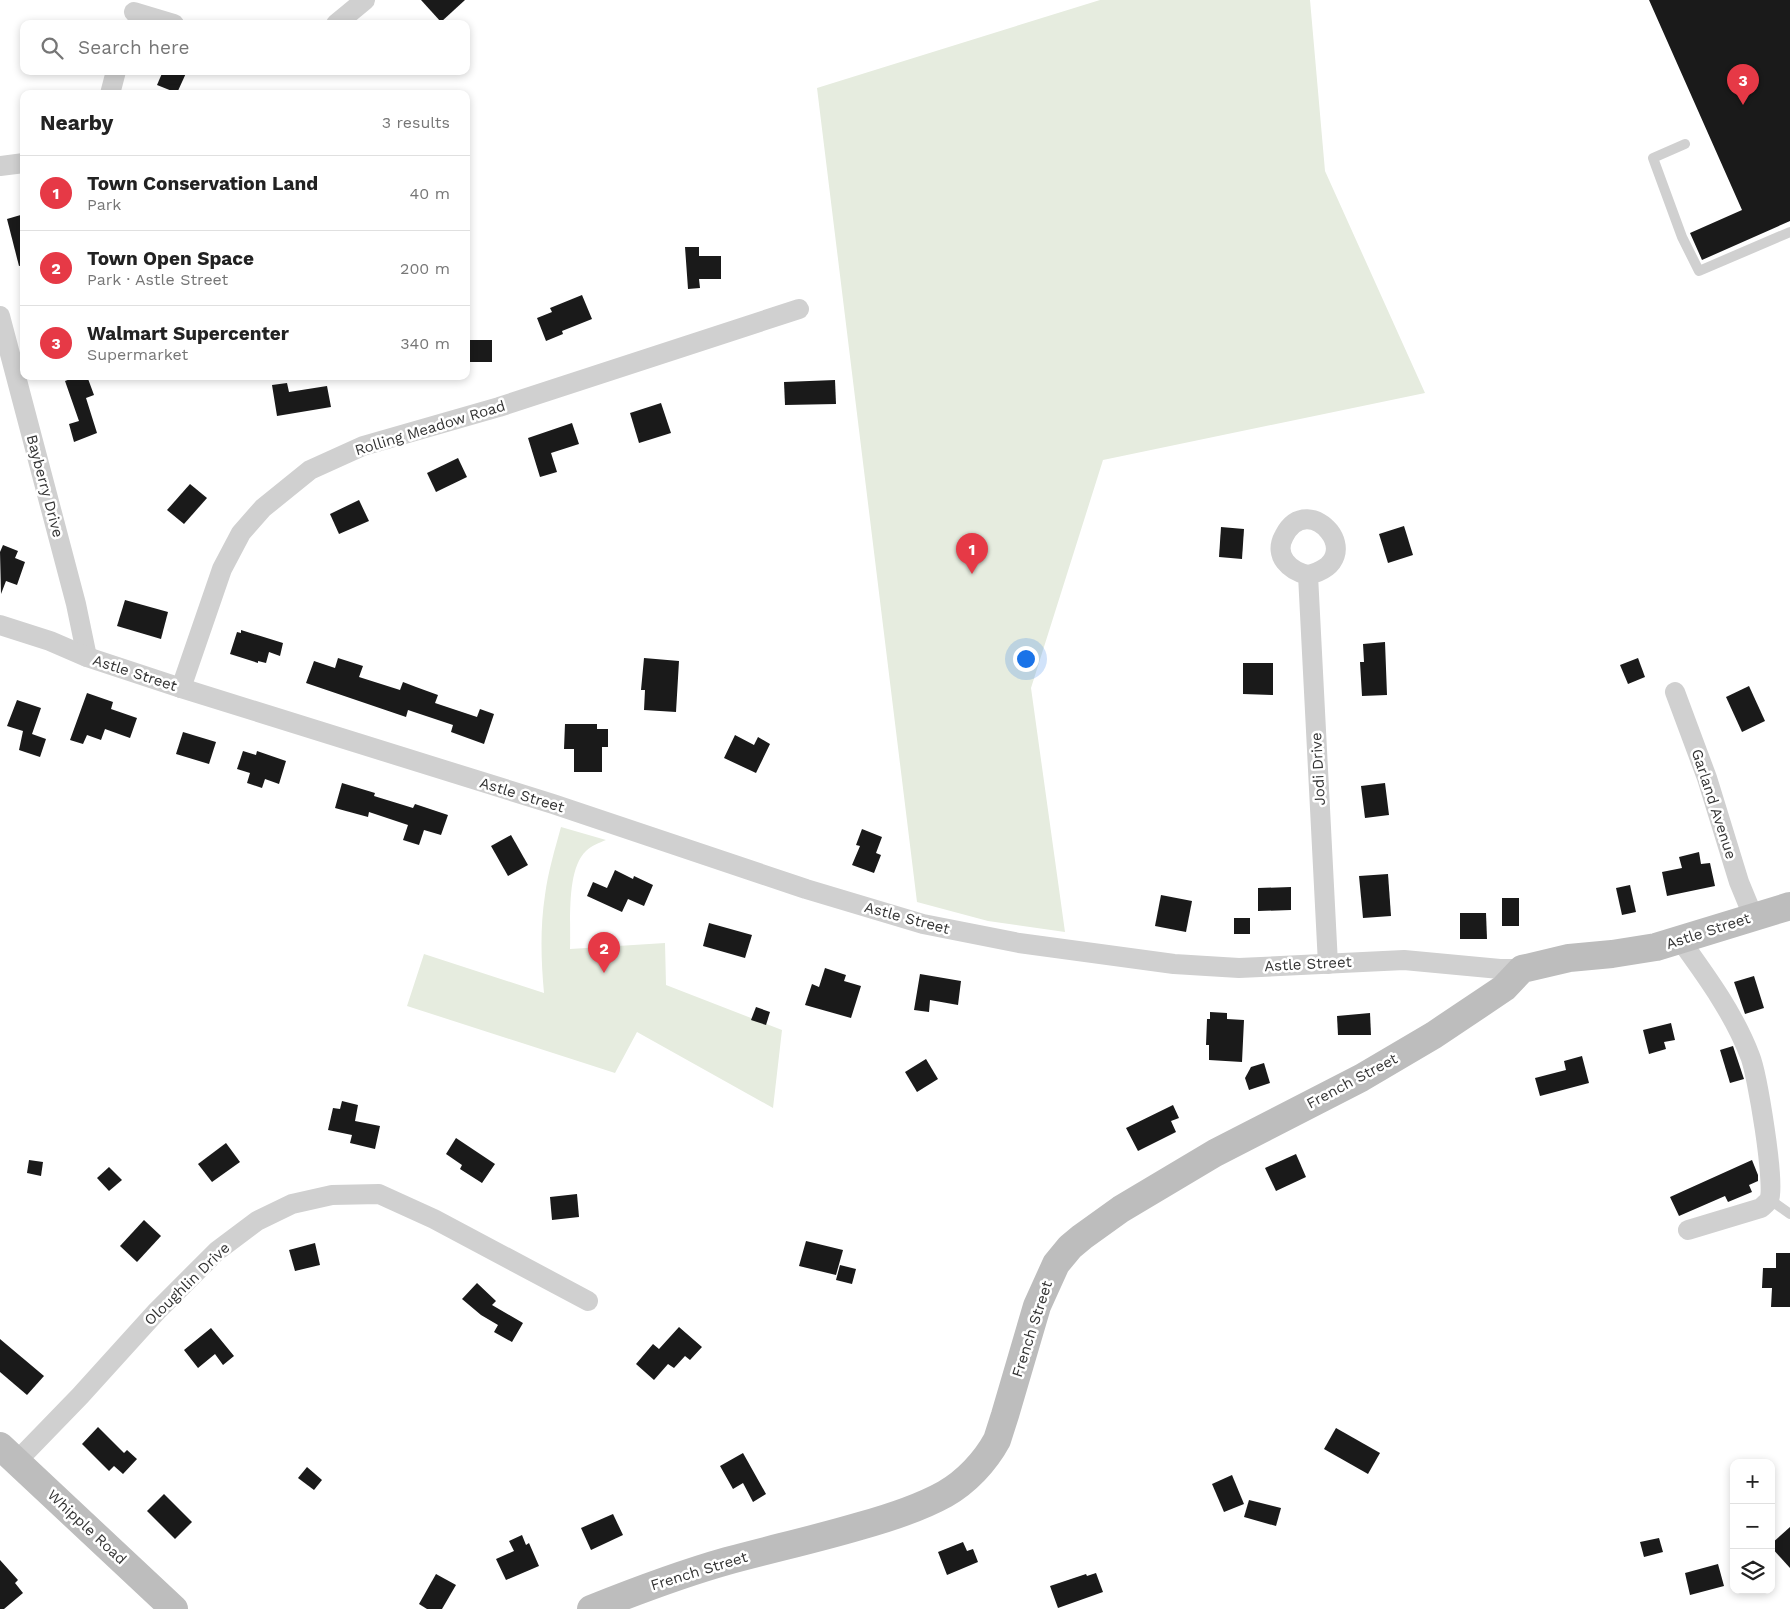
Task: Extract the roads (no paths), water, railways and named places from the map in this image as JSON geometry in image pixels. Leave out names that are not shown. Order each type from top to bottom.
[{"type":"street","points":[[341,20],[365,0]]},
{"type":"street","points":[[134,12],[161,20]]},
{"type":"street","points":[[111,90],[115,75]]},
{"type":"street","points":[[0,166],[20,164]]},
{"type":"street","name":"Rolling Meadow Road","points":[[181,688],[222,569],[240,533],[263,508],[310,470],[363,446],[499,407],[798,309]]},
{"type":"street","name":"Bayberry Drive","points":[[0,316],[76,604],[87,657]]},
{"type":"street","name":"Jodi Drive","points":[[1308,574],[1328,964]]},
{"type":"street","name":"Astle Street","points":[[0,625],[87,657],[181,688],[554,804],[806,889],[923,924],[1019,943],[1174,964],[1240,968],[1404,960],[1522,969],[1569,958],[1638,951],[1681,941],[1753,916],[1790,906]]},
{"type":"street","name":"Garland Avenue","points":[[1676,692],[1707,778],[1739,882],[1753,916]]},
{"type":"street","points":[[1681,941],[1722,999],[1751,1057],[1767,1143],[1771,1185],[1769,1200],[1761,1208],[1688,1230]]},
{"type":"street","name":"French Street","points":[[592,1609],[649,1586],[712,1566],[892,1517],[946,1494],[978,1467],[997,1440],[1042,1292],[1056,1264],[1070,1247],[1121,1209],[1185,1169],[1361,1078],[1434,1036],[1504,988],[1522,969]]},
{"type":"street","name":"Oloughlin Drive","points":[[8,1454],[80,1396],[157,1311],[217,1251],[257,1222],[292,1204],[332,1195],[379,1194],[434,1219],[588,1301]]},
{"type":"street","name":"Whipple Road","points":[[8,1454],[174,1609]]},
{"type":"lane","points":[[1685,144],[1653,158],[1682,237],[1699,272],[1790,232]]},
{"type":"lane","points":[[1769,1200],[1790,1214]]},
{"type":"place","name":"Walmart Supercenter","points":[[1743,105]]},
{"type":"place","name":"Town Conservation Land","points":[[972,574]]},
{"type":"place","name":"Town Open Space","points":[[604,973]]}]
